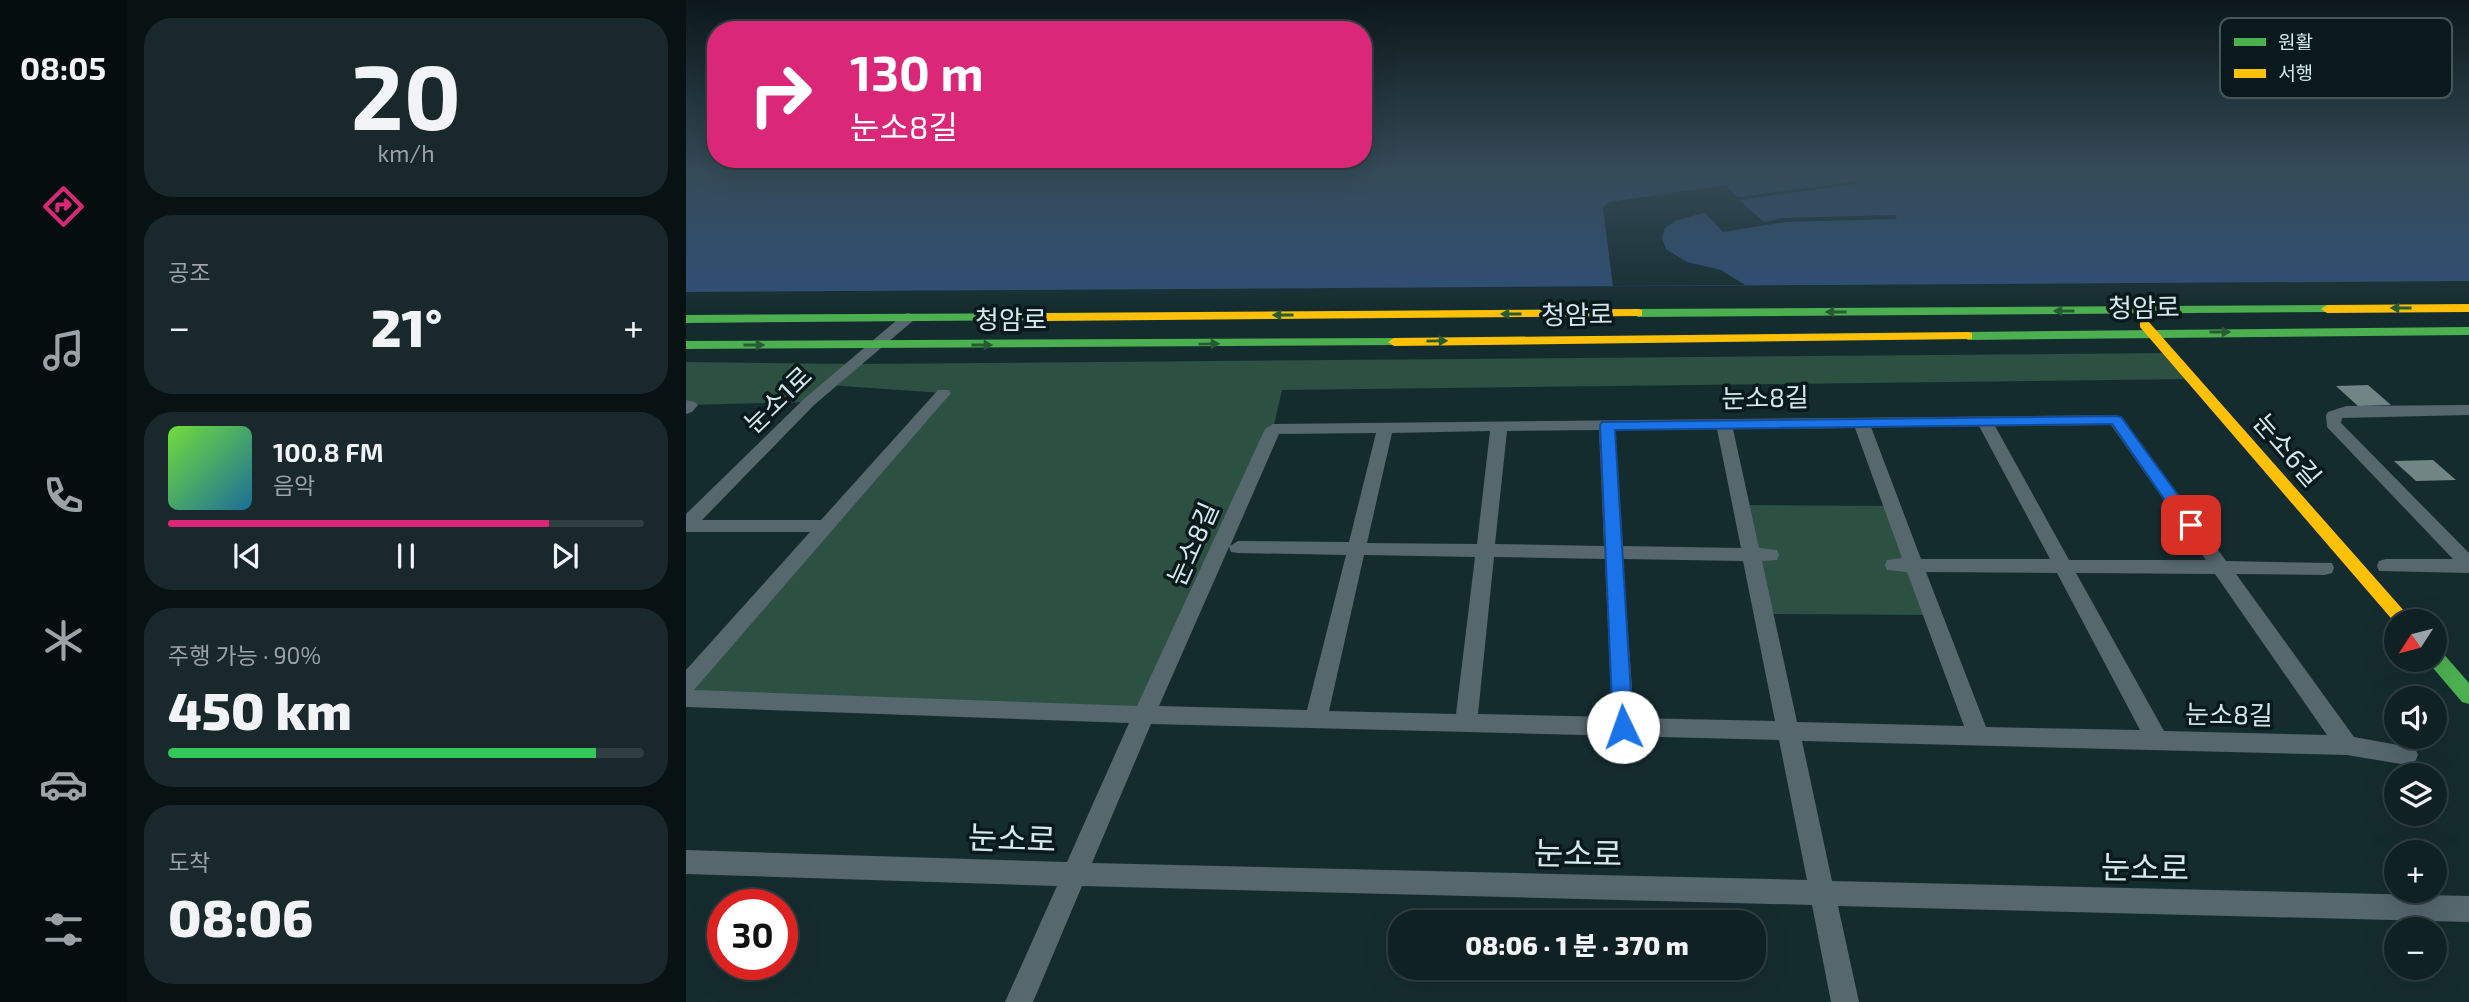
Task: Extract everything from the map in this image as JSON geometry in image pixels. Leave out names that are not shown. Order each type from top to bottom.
[{"type":"main road","name":"청암로","points":[[686,319],[2469,308]]},
{"type":"main road","name":"눈소6길","points":[[2132,311],[2393,609]]},
{"type":"main road","name":"청암로","points":[[686,345],[1158,344],[2151,332],[2469,331]]},
{"type":"main road","points":[[2447,671],[2469,696]]},
{"type":"street","name":"눈소1로","points":[[686,525],[818,394],[880,345],[909,317]]},
{"type":"street","points":[[686,684],[943,393]]},
{"type":"street","points":[[2451,410],[2469,425]]},
{"type":"street","points":[[2469,410],[2346,411],[2334,415],[2333,424],[2469,565]]},
{"type":"street","name":"눈소8길","points":[[2347,745],[2116,420],[1273,429],[1144,715],[2347,745],[2407,755]]},
{"type":"street","points":[[1984,421],[2157,740]]},
{"type":"street","points":[[1861,423],[1904,565],[1978,736]]},
{"type":"street","points":[[1724,424],[1761,554],[1788,731],[1845,1002]]},
{"type":"street","points":[[1607,425],[1623,727]]},
{"type":"street","points":[[1466,723],[1499,427]]},
{"type":"street","points":[[1316,719],[1385,428]]},
{"type":"street","points":[[686,525],[826,526]]},
{"type":"street","points":[[1238,547],[1761,554]]},
{"type":"street","points":[[1904,565],[2325,568]]},
{"type":"street","points":[[2386,566],[2469,565]]},
{"type":"street","points":[[686,698],[1144,715],[1019,1002]]},
{"type":"street","name":"눈소로","points":[[686,862],[2469,909]]},
{"type":"green space","points":[[2169,353],[2192,379],[1282,390],[1273,429],[1144,715],[686,698],[942,393],[828,385],[809,402],[686,405],[686,362],[857,364]]},
{"type":"green space","points":[[1741,505],[1892,506],[1932,615],[1765,614]]},
{"type":"water","points":[[686,216],[2469,216],[2469,281],[686,292]]},
{"type":"pier","points":[[1604,216],[1693,216],[1675,221],[1665,228],[1662,238],[1666,249],[1687,262],[1721,270],[1745,285],[1613,286]]},
{"type":"pier","points":[[1708,216],[1757,216],[1764,222],[1782,218],[1866,216],[1895,216],[1897,219],[1785,222],[1723,232]]},
{"type":"building","points":[[2368,385],[2391,405],[2358,406],[2336,386]]},
{"type":"building","points":[[2433,460],[2456,480],[2416,481],[2394,461]]},
{"type":"traffic: fast","points":[[1638,313],[2327,309]]},
{"type":"traffic: fast","points":[[686,319],[1044,317]]},
{"type":"traffic: fast","points":[[1968,336],[2469,331]]},
{"type":"traffic: fast","points":[[686,345],[1394,342]]},
{"type":"traffic: fast","points":[[2447,671],[2469,696]]},
{"type":"traffic: slow","points":[[2327,309],[2469,308]]},
{"type":"traffic: slow","points":[[1044,317],[1638,313]]},
{"type":"traffic: slow","points":[[2144,324],[2393,609]]},
{"type":"traffic: slow","points":[[1394,342],[1968,336]]},
{"type":"route","points":[[1623,727],[1607,425],[2116,420],[2191,525]]}]
